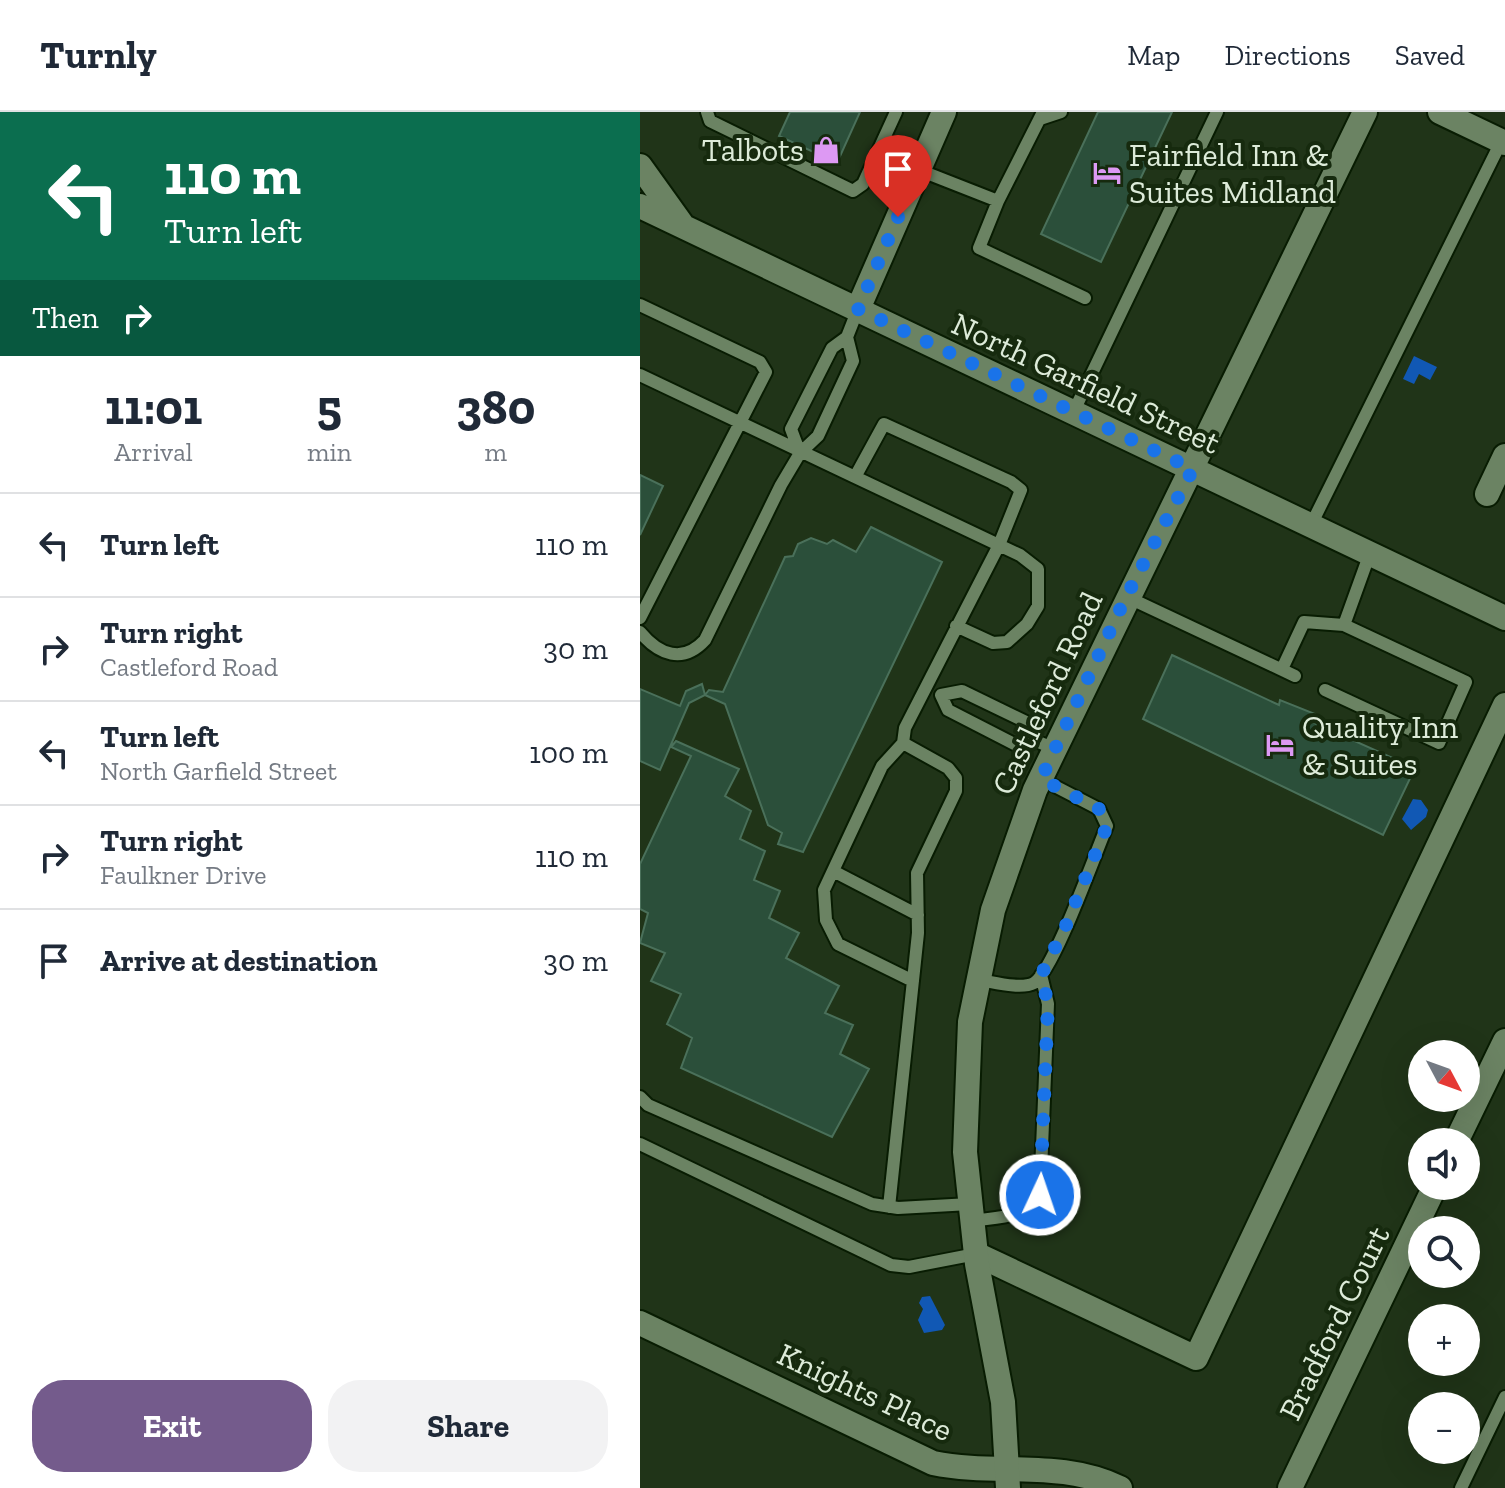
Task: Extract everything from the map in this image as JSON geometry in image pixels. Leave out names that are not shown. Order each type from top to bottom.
[{"type":"street","points":[[858,309],[944,112]]},
{"type":"street","name":"Castleford Road","points":[[1007,1479],[1001,1391],[976,1254],[965,1152],[966,1066],[996,897],[1041,779],[1045,745],[1193,469],[1365,112]]},
{"type":"street","points":[[1440,112],[1504,140]]},
{"type":"street","points":[[640,166],[685,228]]},
{"type":"street","name":"North Garfield Street","points":[[645,212],[858,309],[1505,618]]},
{"type":"street","points":[[1487,494],[1505,456]]},
{"type":"street","points":[[976,1254],[1196,1358],[1505,705]]},
{"type":"street","points":[[1463,1128],[1505,1041]]},
{"type":"street","name":"Bradford Court","points":[[1290,1488],[1428,1200]]},
{"type":"street","name":"Knights Place","points":[[640,1323],[933,1463],[1007,1479],[1062,1470],[1120,1488]]},
{"type":"lane","points":[[707,112],[710,121],[853,191],[863,184],[896,112]]},
{"type":"lane","points":[[1061,112],[1041,115],[998,201],[979,248],[1085,298]]},
{"type":"lane","points":[[1073,413],[1217,112]]},
{"type":"lane","points":[[1311,525],[1504,140]]},
{"type":"lane","points":[[919,170],[998,201]]},
{"type":"lane","points":[[640,305],[760,362],[766,372],[640,618]]},
{"type":"lane","points":[[800,453],[791,429],[832,348],[847,337],[858,309]]},
{"type":"lane","points":[[640,632],[651,645],[666,654],[683,655],[705,640],[781,485],[800,453],[818,436],[853,361],[847,337]]},
{"type":"lane","points":[[640,375],[999,545],[1038,569],[1038,606],[1027,624],[1007,642],[993,643],[956,626]]},
{"type":"lane","points":[[855,477],[884,424],[1011,482],[1021,490],[999,545],[924,686],[905,728],[903,743],[882,766],[824,890],[826,920],[838,944],[913,981]]},
{"type":"lane","points":[[1344,625],[1370,553]]},
{"type":"lane","points":[[1127,597],[1295,676]]},
{"type":"lane","points":[[1282,669],[1304,622],[1344,625],[1466,682],[1439,743],[1325,690]]},
{"type":"lane","points":[[924,686],[941,695],[948,710],[1018,746],[1045,745]]},
{"type":"lane","points":[[941,695],[962,691],[1030,724],[1045,745]]},
{"type":"lane","points":[[889,1207],[913,981],[918,915],[917,873],[956,791],[956,778],[948,768],[903,743]]},
{"type":"lane","points":[[979,980],[1024,985],[1033,983],[1041,975],[1064,930],[1107,826],[1099,809],[1041,779]]},
{"type":"lane","points":[[833,871],[918,915]]},
{"type":"lane","points":[[643,1101],[872,1204],[1016,1215],[1035,1203],[1040,1195],[1048,1004],[1041,975]]},
{"type":"lane","points":[[640,1144],[891,1265],[909,1267],[976,1254]]},
{"type":"lane","points":[[1461,1488],[1505,1397]]},
{"type":"water","points":[[1414,356],[1437,367],[1430,380],[1419,374],[1414,384],[1403,379]]},
{"type":"water","points":[[1413,799],[1421,800],[1428,810],[1426,817],[1411,830],[1402,819]]},
{"type":"water","points":[[930,1296],[945,1325],[942,1330],[924,1333],[918,1320],[923,1309],[919,1303],[922,1297]]},
{"type":"building","name":"Talbots","points":[[790,112],[860,112],[837,163],[779,136]]},
{"type":"building","name":"Fairfield Inn & Suites Midland","points":[[1098,112],[1172,112],[1101,262],[1041,234]]},
{"type":"building","points":[[640,475],[663,486],[640,535]]},
{"type":"building","points":[[871,527],[942,562],[803,852],[778,844],[782,833],[768,825],[725,704],[705,695],[709,690],[723,692],[785,557],[793,556],[798,544],[811,538],[827,544],[833,540],[856,552]]},
{"type":"building","name":"Quality Inn & Suites","points":[[1172,655],[1279,705],[1280,700],[1315,714],[1312,722],[1415,768],[1383,835],[1143,719]]},
{"type":"building","points":[[702,684],[705,695],[689,703],[660,770],[640,761],[640,689],[680,706],[686,691]]},
{"type":"building","points":[[676,741],[739,769],[725,796],[751,811],[740,839],[765,851],[754,880],[780,891],[769,918],[799,933],[786,958],[839,986],[825,1013],[853,1025],[840,1054],[869,1069],[832,1137],[681,1068],[692,1038],[667,1024],[681,994],[651,981],[665,953],[640,943],[648,913],[640,909],[640,864],[691,756],[671,747]]},
{"type":"place","name":"Talbots","points":[[826,150]]},
{"type":"place","name":"Fairfield Inn & Suites Midland","points":[[1107,173]]},
{"type":"place","name":"Quality Inn & Suites","points":[[1280,745]]},
{"type":"route","points":[[898,217],[858,309],[1193,469],[1124,601],[1041,779],[1099,809],[1107,826],[1064,930],[1041,975],[1048,1004],[1040,1195]]}]
